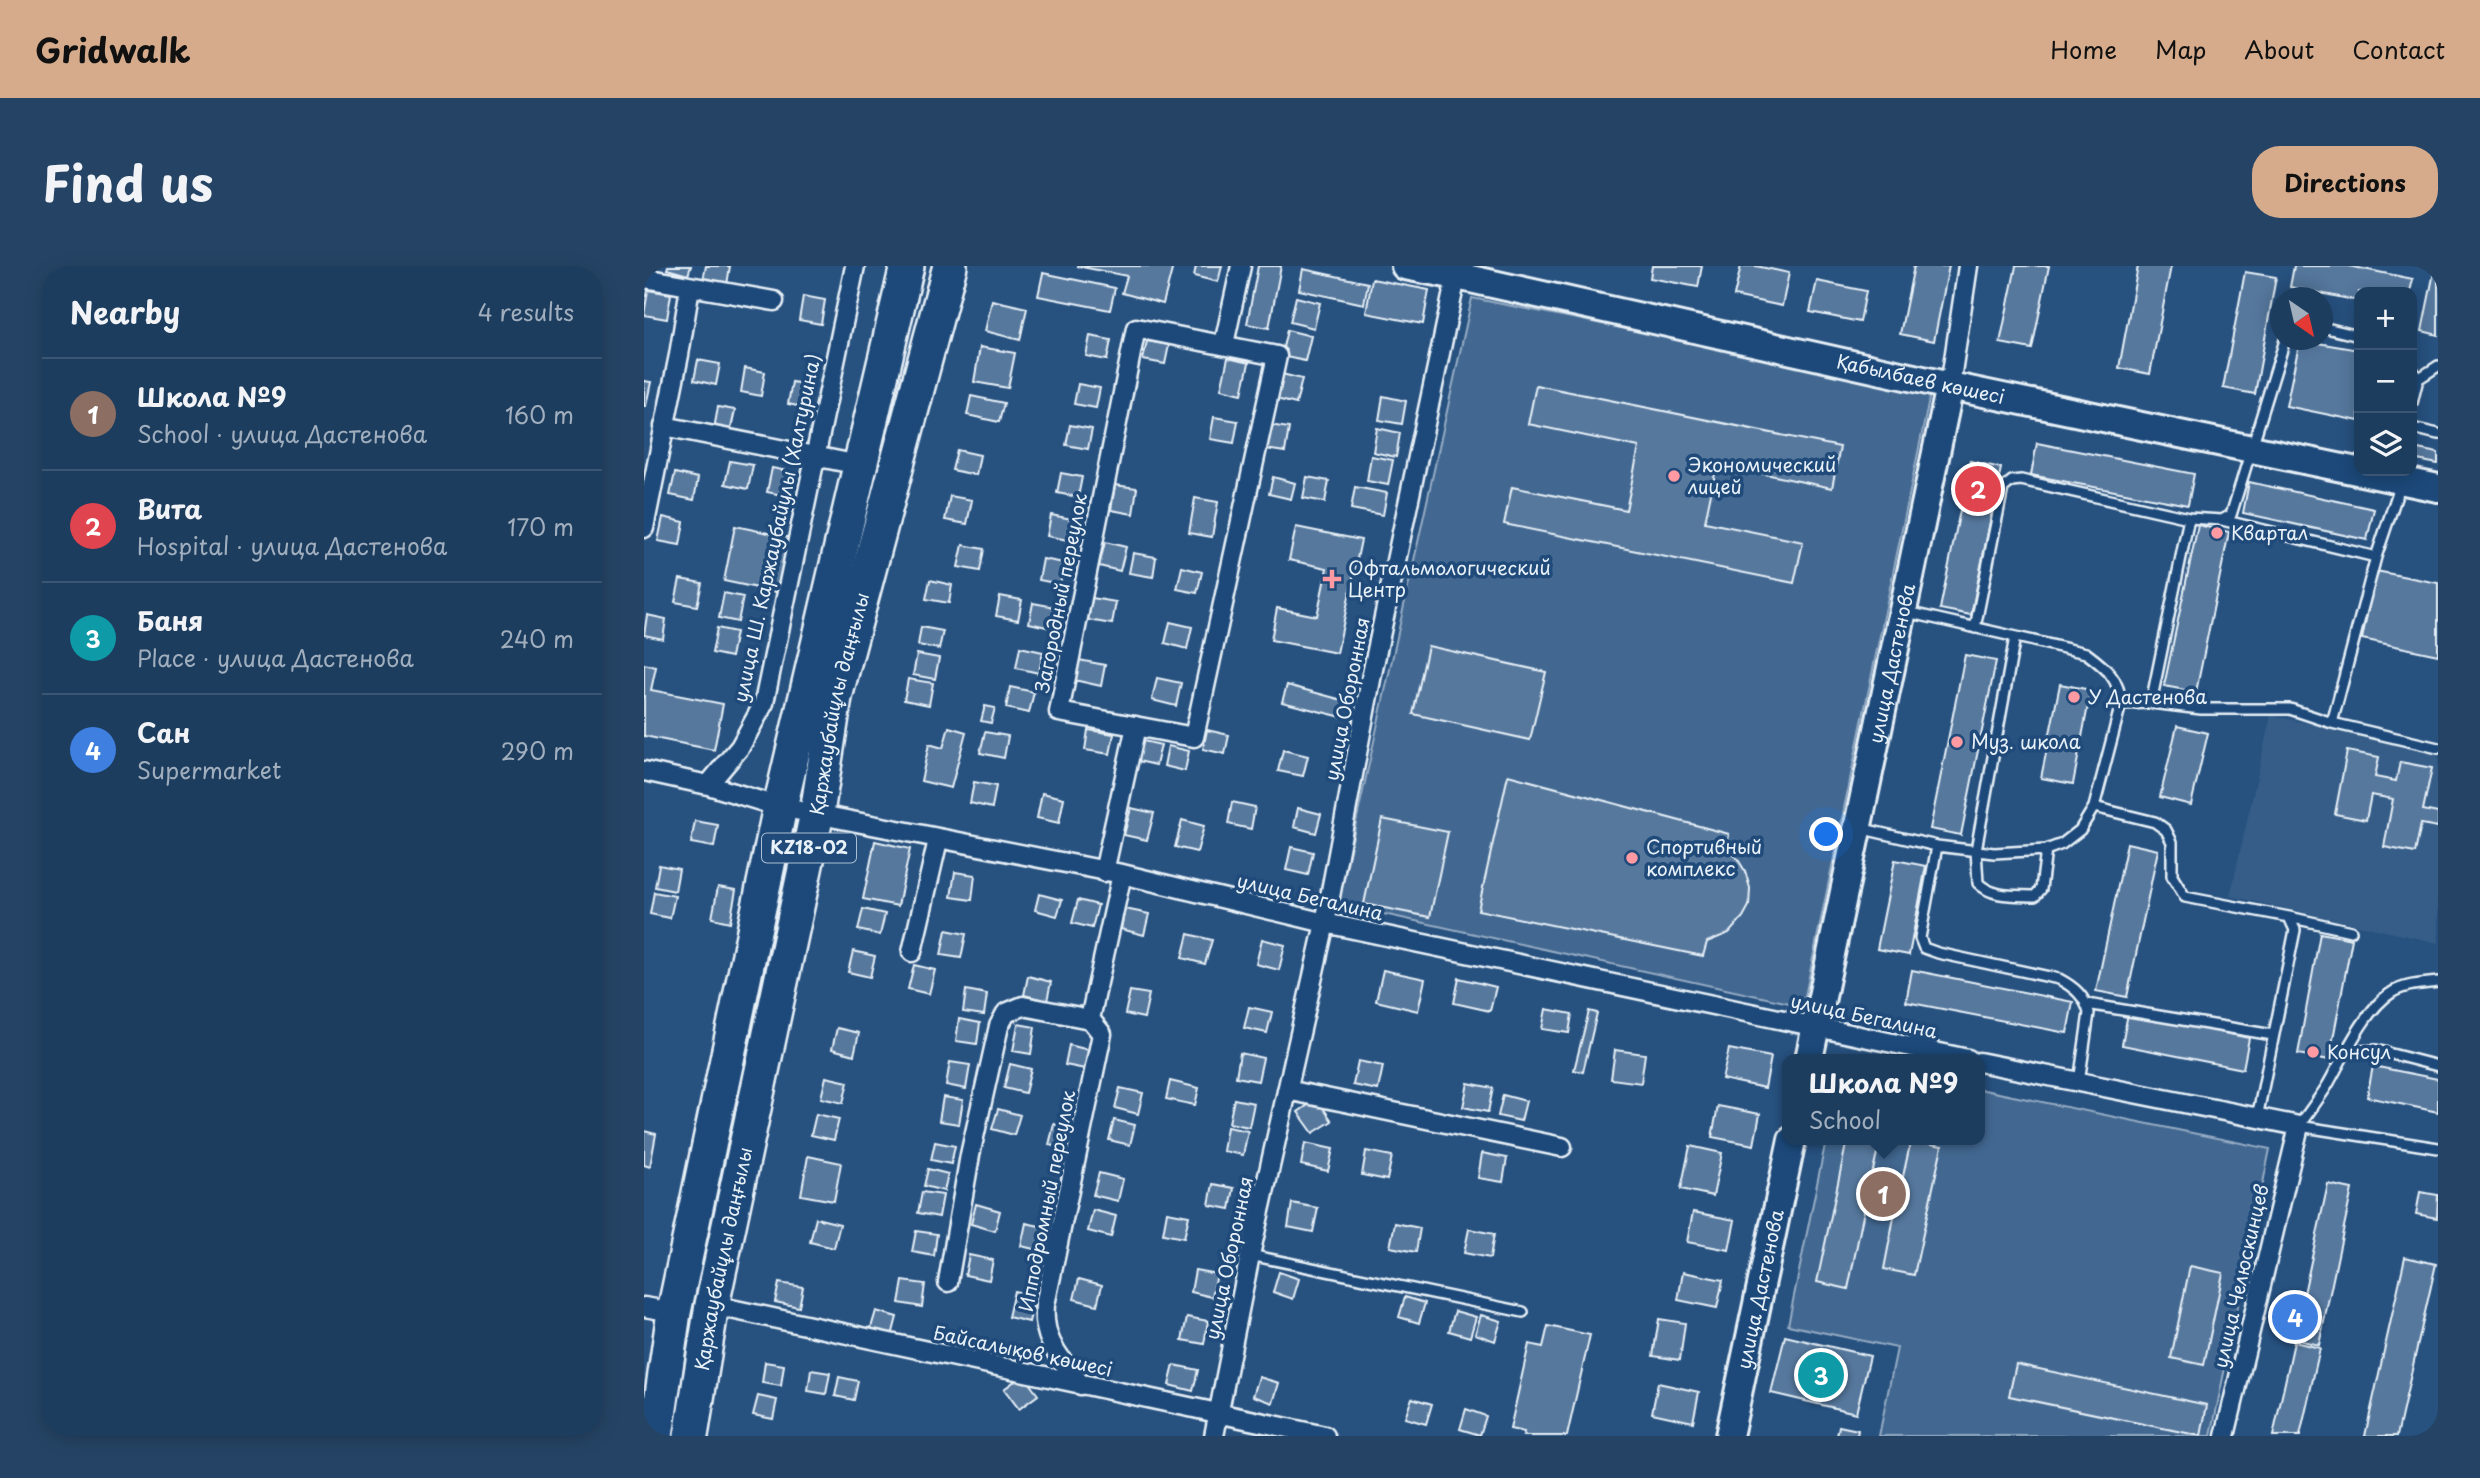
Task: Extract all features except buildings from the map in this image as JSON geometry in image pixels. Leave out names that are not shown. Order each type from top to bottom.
[{"type":"highway","name":"Қаржаубайұлы даңғылы","points":[[656,1436],[659,1310],[907,266]]},
{"type":"highway","name":"Қаржаубайұлы даңғылы","points":[[691,1436],[712,1306],[817,813],[835,697],[950,266]]},
{"type":"main road","name":"Қабылбаев көшесі","points":[[1405,266],[1458,271],[1950,386],[2354,468]]},
{"type":"main road","name":"улица Дастенова","points":[[1810,1054],[1950,386]]},
{"type":"main road","name":"Қабылбаев көшесі","points":[[2395,476],[2438,488]]},
{"type":"main road","name":"улица Дастенова","points":[[1728,1436],[1791,1145]]},
{"type":"street","name":"улица Ш. Каржаубайулы (Халтурина)","points":[[708,785],[740,747],[764,703],[855,266]]},
{"type":"street","points":[[1224,344],[1241,266]]},
{"type":"street","name":"улица Дастенова","points":[[1950,386],[1968,266]]},
{"type":"street","name":"улица Оборонная","points":[[1214,1436],[1250,1255],[1325,923],[1372,674],[1458,271]]},
{"type":"street","points":[[644,278],[774,301]]},
{"type":"street","points":[[644,528],[690,287]]},
{"type":"street","name":"Загородный переулок","points":[[1136,328],[1224,344],[1277,356],[1194,737],[1059,712],[1136,328]]},
{"type":"street","points":[[664,426],[859,465]]},
{"type":"street","name":"Ипподромный переулок","points":[[1081,1385],[1051,1344],[1044,1324],[1045,1305],[1102,1034],[1090,1019],[1136,726]]},
{"type":"street","name":"улица Бегалина","points":[[644,771],[708,785],[779,807],[1113,873],[1325,923],[1943,1054]]},
{"type":"street","points":[[912,952],[938,840]]},
{"type":"street","points":[[948,1282],[970,1155],[999,1026],[1006,1013],[1023,1006],[1090,1019]]},
{"type":"street","points":[[1985,1063],[2298,1126]]},
{"type":"street","points":[[1287,1090],[1562,1147]]},
{"type":"street","name":"улица Челюскинцев","points":[[2225,1436],[2298,1126]]},
{"type":"street","name":"Байсалықов көшесі","points":[[712,1306],[1325,1436]]},
{"type":"lane","points":[[2333,330],[2354,335]]},
{"type":"lane","points":[[2222,520],[2231,515],[2235,506],[2282,350]]},
{"type":"lane","points":[[2417,383],[2418,379],[2438,366]]},
{"type":"lane","points":[[2417,429],[2438,434]]},
{"type":"lane","points":[[2332,723],[2395,476]]},
{"type":"lane","points":[[1975,628],[2003,488],[2012,481],[2021,480],[2189,518],[2222,520],[2376,557]]},
{"type":"lane","points":[[2151,703],[2189,518]]},
{"type":"lane","points":[[1857,828],[1937,846],[1994,853],[2046,850],[2062,844],[2080,830],[2094,807],[2121,704],[2120,690],[2108,669],[2086,653],[1903,612]]},
{"type":"lane","points":[[2015,637],[1976,850],[1978,883],[1985,891],[1993,894],[2035,896],[2041,889],[2046,850]]},
{"type":"lane","points":[[2121,704],[2151,703],[2201,709],[2290,709],[2332,723],[2438,748]]},
{"type":"lane","points":[[2094,807],[2155,822],[2166,830],[2172,842],[2172,876],[2185,897],[2351,930]]},
{"type":"lane","points":[[1937,846],[1920,938],[1924,948],[2059,979],[2075,988],[2087,1004],[2089,1013],[2078,1082]]},
{"type":"lane","points":[[2257,1118],[2295,930],[2289,917]]},
{"type":"lane","points":[[2438,982],[2404,986],[2389,994],[2344,1052],[2316,1103],[2298,1126],[2438,1149]]},
{"type":"lane","points":[[2087,1004],[2273,1035]]},
{"type":"lane","points":[[2344,1052],[2376,1050],[2438,1066]]},
{"type":"lane","points":[[1250,1255],[1523,1312]]},
{"type":"shaded area","points":[[1472,298],[1931,390],[1803,1006],[1338,904]]},
{"type":"shaded area","points":[[2271,715],[2438,753],[2438,943],[2230,896]]},
{"type":"shaded area","points":[[1985,1090],[2270,1149],[2211,1436],[1879,1436],[1897,1348],[1788,1325],[1825,1145],[1985,1145]]},
{"type":"place","name":"Экономический лицей","points":[[1674,476]]},
{"type":"place","name":"Вита","points":[[1978,489]]},
{"type":"place","name":"Квартал","points":[[2217,533]]},
{"type":"place","name":"Офтальмологический Центр","points":[[1332,579]]},
{"type":"place","name":"У Дастенова","points":[[2074,697]]},
{"type":"place","name":"Муз. школа","points":[[1957,742]]},
{"type":"place","name":"Спортивный комплекс","points":[[1632,858]]},
{"type":"place","name":"Консул","points":[[2313,1052]]},
{"type":"place","name":"Школа №9","points":[[1883,1194]]},
{"type":"place","name":"Сан","points":[[2295,1317]]},
{"type":"place","name":"Баня","points":[[1821,1375]]}]
